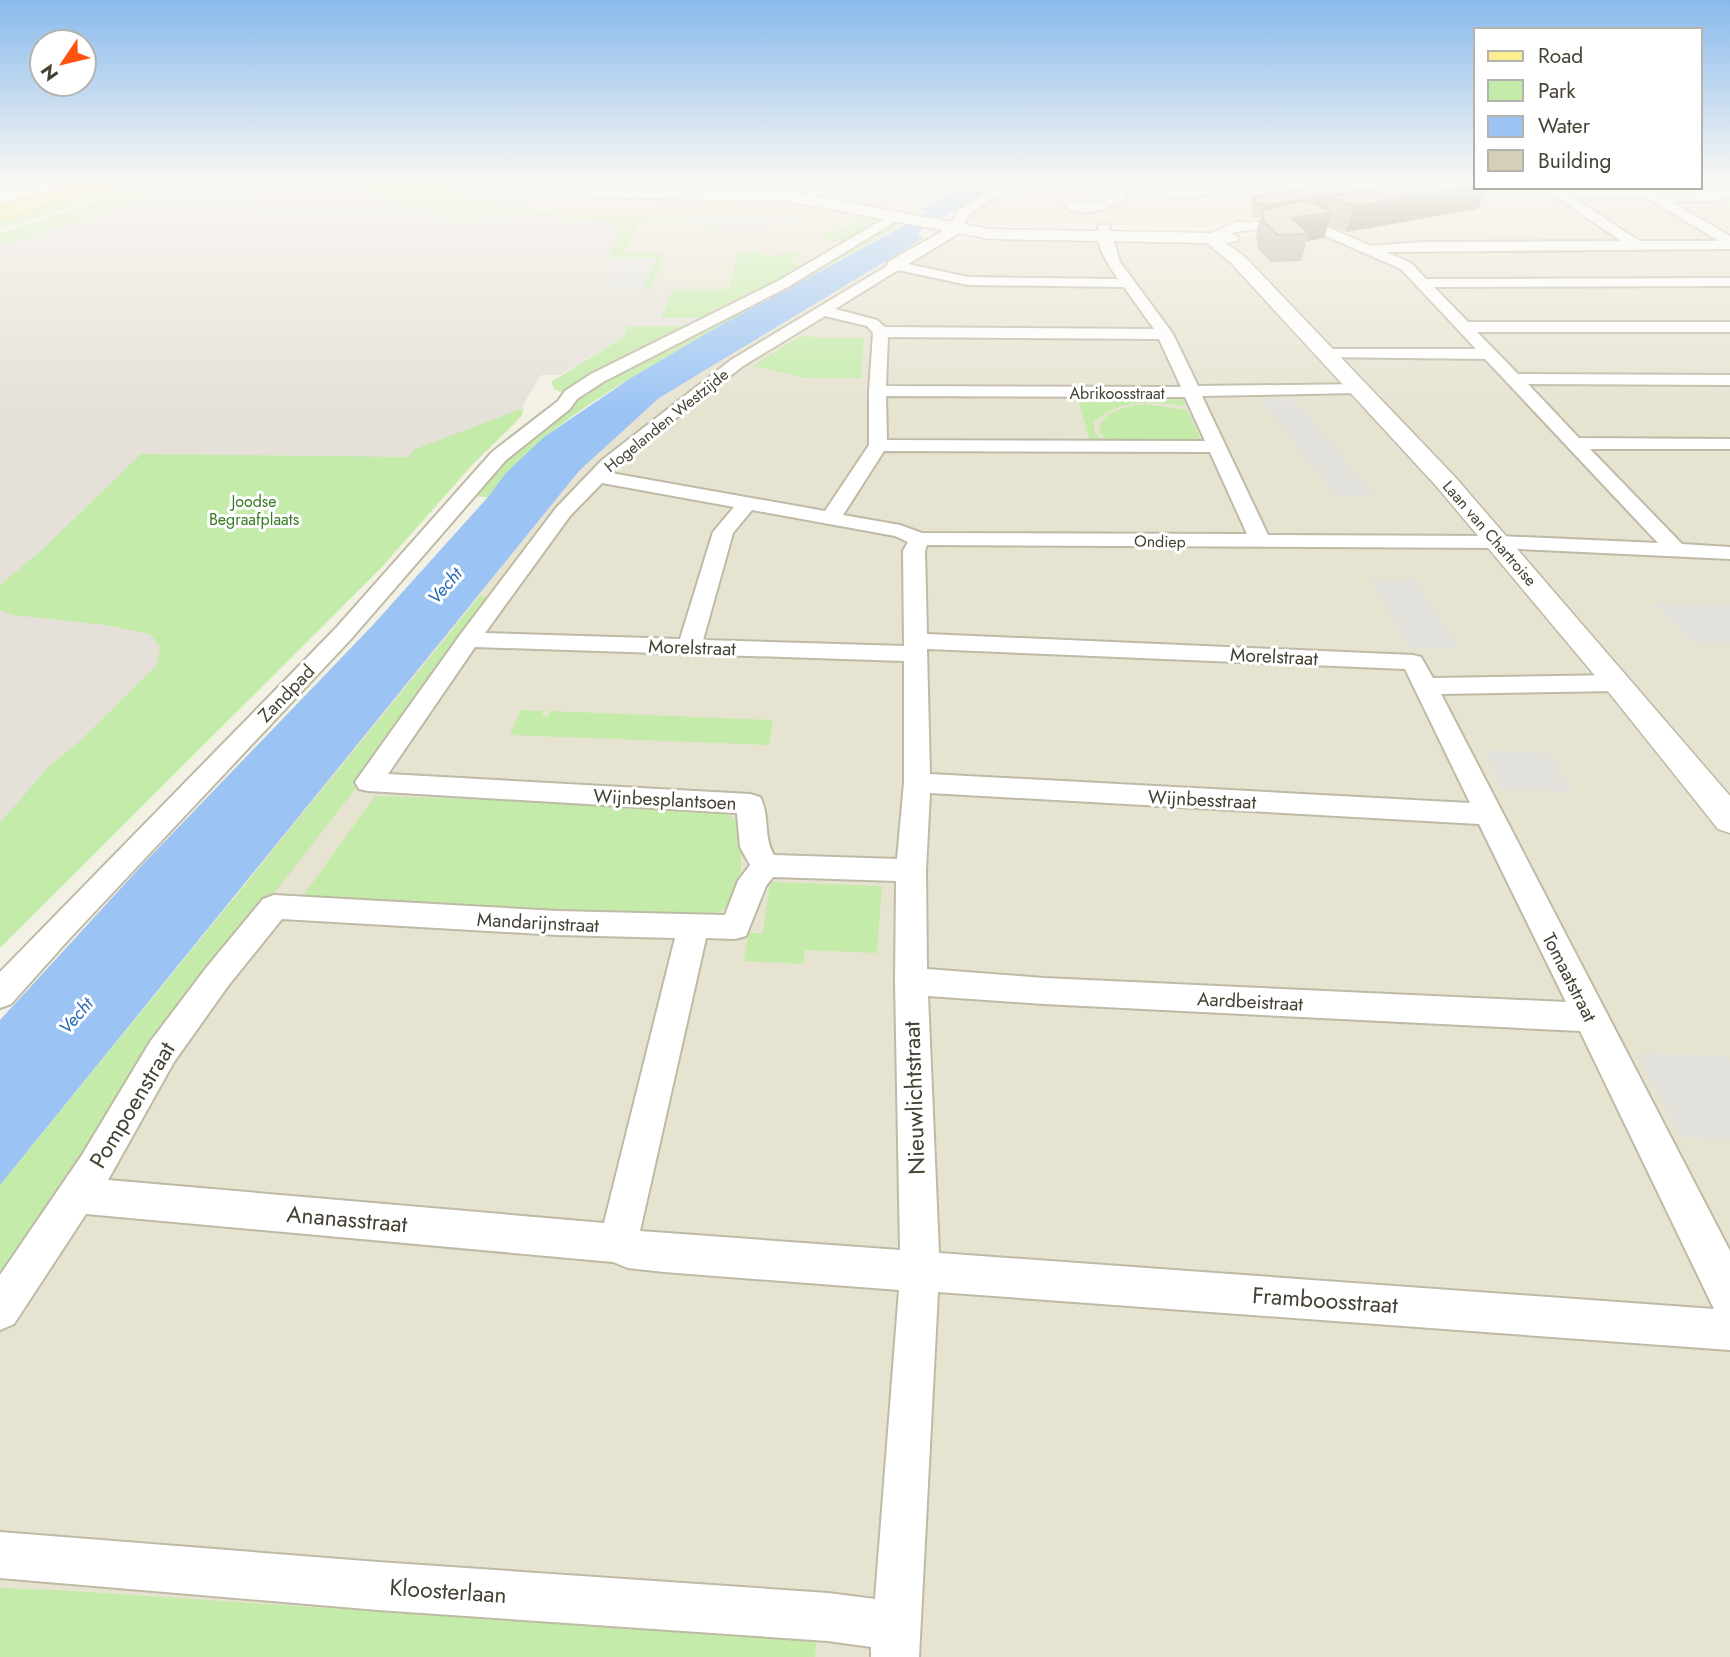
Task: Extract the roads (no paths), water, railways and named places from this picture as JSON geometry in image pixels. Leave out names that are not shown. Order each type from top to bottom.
[{"type":"street","name":"Zandpad","points":[[0,994],[343,634],[499,456],[564,405],[571,395],[644,352],[783,285],[827,258]]},
{"type":"street","name":"Hogelanden Westzijde","points":[[368,782],[563,512],[597,477],[647,432],[718,377],[905,258]]},
{"type":"street","points":[[1112,258],[1165,334],[1261,542]]},
{"type":"street","name":"Laan van Chartroise","points":[[1236,258],[1499,542],[1730,820]]},
{"type":"street","points":[[1367,258],[1382,271]]},
{"type":"street","points":[[1393,258],[1406,266],[1423,283],[1677,551]]},
{"type":"street","points":[[893,265],[968,281],[1128,283]]},
{"type":"street","points":[[1423,283],[1730,282]]},
{"type":"street","points":[[1408,293],[1441,302]]},
{"type":"street","points":[[821,310],[872,323],[881,332],[1165,334]]},
{"type":"street","points":[[1465,327],[1730,327]]},
{"type":"street","points":[[831,519],[878,445],[877,391],[881,332]]},
{"type":"street","points":[[1325,354],[1491,354]]},
{"type":"street","points":[[1516,379],[1730,380]]},
{"type":"street","name":"Abrikoosstraat","points":[[877,391],[1193,392],[1357,388]]},
{"type":"street","points":[[1577,443],[1730,444]]},
{"type":"street","points":[[878,445],[1217,447]]},
{"type":"street","name":"Ondiep","points":[[597,477],[900,531],[919,539],[1499,542],[1730,553]]},
{"type":"street","points":[[690,646],[723,532],[748,503]]},
{"type":"street","name":"Nieuwlichtstraat","points":[[895,1641],[920,1269],[911,981],[911,870],[917,783],[914,551],[919,539]]},
{"type":"street","name":"Morelstraat","points":[[468,640],[690,646],[916,647],[1413,662],[1424,686]]},
{"type":"street","points":[[1424,686],[1618,683]]},
{"type":"street","name":"Tomaatstraat","points":[[1424,686],[1725,1280]]},
{"type":"street","name":"Wijnbesplantsoen","points":[[368,782],[750,804],[754,847],[766,866]]},
{"type":"street","name":"Wijnbesstraat","points":[[917,783],[1487,814]]},
{"type":"street","points":[[766,866],[911,870]]},
{"type":"street","name":"Mandarijnstraat","points":[[274,907],[558,923],[693,928],[735,926],[753,881],[766,866]]},
{"type":"street","name":"Pompoenstraat","points":[[0,1310],[76,1195],[162,1052],[217,977],[274,907]]},
{"type":"street","points":[[618,1243],[693,928]]},
{"type":"street","name":"Aardbeistraat","points":[[911,981],[1044,991],[1590,1017]]},
{"type":"street","name":"Ananasstraat","points":[[76,1195],[618,1243],[628,1249],[664,1253],[920,1269]]},
{"type":"street","name":"Framboosstraat","points":[[920,1269],[1730,1330]]},
{"type":"street","name":"Kloosterlaan","points":[[0,1555],[378,1586],[828,1617],[895,1641]]},
{"type":"water","name":"Vecht","points":[[844,258],[889,258],[659,398],[579,471],[0,1185],[0,1020],[144,863],[372,626],[488,497],[506,473],[544,437],[631,378],[719,326]]},
{"type":"park label","name":"Joodse Begraafplaats","points":[[254,510]]}]
